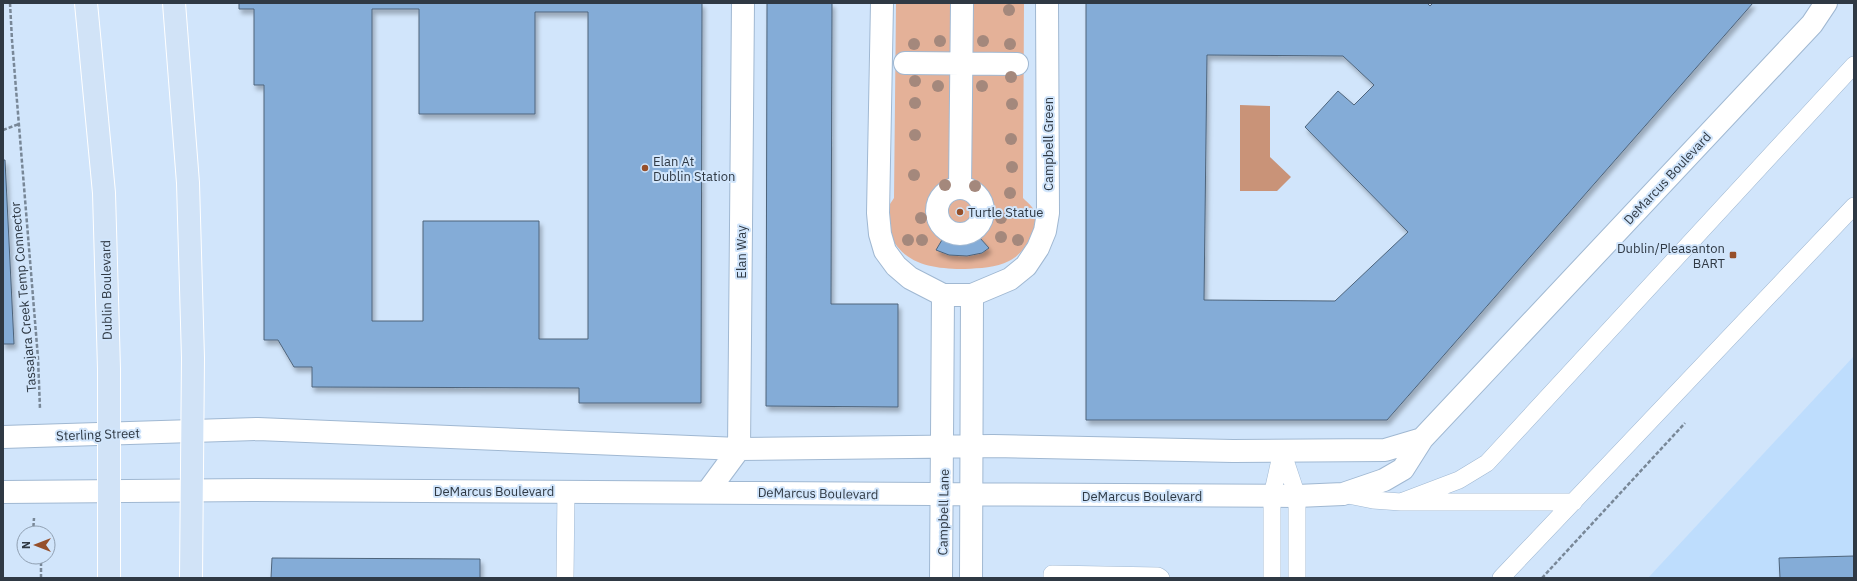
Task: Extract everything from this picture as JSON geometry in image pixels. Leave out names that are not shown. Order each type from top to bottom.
[{"type":"main road","name":"Dublin Boulevard","points":[[86,3],[104,193],[109,434],[110,578]]},
{"type":"main road","points":[[174,3],[188,183],[193,358],[191,578]]},
{"type":"street","name":"Elan Way","points":[[739,449],[743,3]]},
{"type":"street","name":"Campbell Green","points":[[882,3],[878,213],[880,234],[885,251],[896,266],[910,278],[943,295],[972,295],[1010,279],[1026,266],[1038,248],[1045,231],[1048,213],[1047,3]]},
{"type":"street","points":[[960,188],[962,3]]},
{"type":"street","name":"DeMarcus Boulevard","points":[[192,490],[708,491],[943,495],[1297,496],[1343,494],[1384,480],[1403,469],[1422,439],[1812,24],[1826,3]]},
{"type":"street","points":[[905,64],[1017,64]]},
{"type":"street","points":[[943,295],[943,446]]},
{"type":"street","points":[[971,578],[972,295]]},
{"type":"street","points":[[192,431],[258,429],[739,449],[972,446],[1282,451],[1385,450],[1422,439]]},
{"type":"street","name":"Sterling Street","points":[[3,437],[192,431]]},
{"type":"street","name":"Campbell Lane","points":[[941,578],[943,446]]},
{"type":"street","points":[[708,491],[739,449]]},
{"type":"street","points":[[3,492],[192,490]]},
{"type":"lane","points":[[1401,502],[1458,480],[1487,463],[1854,65]]},
{"type":"lane","points":[[1501,578],[1854,206]]},
{"type":"lane","points":[[1272,578],[1272,496],[1282,451]]},
{"type":"lane","points":[[1282,451],[1297,496],[1297,578]]},
{"type":"lane","points":[[565,578],[566,491]]},
{"type":"lane","points":[[1343,494],[1373,500],[1401,502],[1574,502]]},
{"type":"lane","points":[[1052,578],[1052,574],[1158,576],[1161,578]]},
{"type":"path","name":"Tassajara Creek Temp Connector","points":[[10,3],[41,398]]},
{"type":"path","points":[[3,130],[19,124]]},
{"type":"path","points":[[41,565],[41,578]]},
{"type":"shaded area","points":[[896,3],[1024,3],[1023,198],[1034,210],[1035,221],[1032,235],[1024,248],[1015,258],[1009,261],[988,267],[965,269],[931,266],[911,259],[903,253],[890,234],[886,210],[894,198]]},
{"type":"shaded area","points":[[1240,105],[1270,106],[1270,157],[1291,177],[1277,191],[1240,191]]},
{"type":"shaded area","points":[[1854,356],[1854,578],[1648,578]]},
{"type":"building","name":"Elan At Dublin Station","points":[[239,3],[702,3],[701,403],[579,403],[579,388],[312,387],[312,367],[294,367],[278,340],[264,340],[264,85],[254,85],[254,9],[239,9]],"holes":[[[372,9],[419,9],[419,114],[535,114],[535,12],[588,12],[588,339],[539,339],[539,221],[423,221],[423,321],[372,321]]]},
{"type":"building","points":[[767,3],[832,3],[831,304],[898,304],[898,407],[766,406]]},
{"type":"building","points":[[1086,3],[1427,3],[1430,6],[1433,3],[1753,3],[1387,420],[1086,420]],"holes":[[[1207,55],[1343,56],[1374,85],[1354,105],[1338,91],[1305,127],[1408,232],[1335,301],[1204,300]]]},
{"type":"building","points":[[3,160],[5,160],[14,344],[3,344]]},
{"type":"building","points":[[949,228],[954,232],[959,233],[966,232],[971,228],[989,248],[982,253],[967,256],[949,255],[936,250]]},
{"type":"building","points":[[1854,556],[1854,578],[1780,578],[1779,558]]},
{"type":"building","points":[[272,558],[480,559],[480,578],[271,578]]},
{"type":"place","name":"Elan At Dublin Station","points":[[645,168]]},
{"type":"place","name":"Turtle Statue","points":[[960,212]]},
{"type":"place","name":"Dublin/Pleasanton BART","points":[[1733,255]]}]
